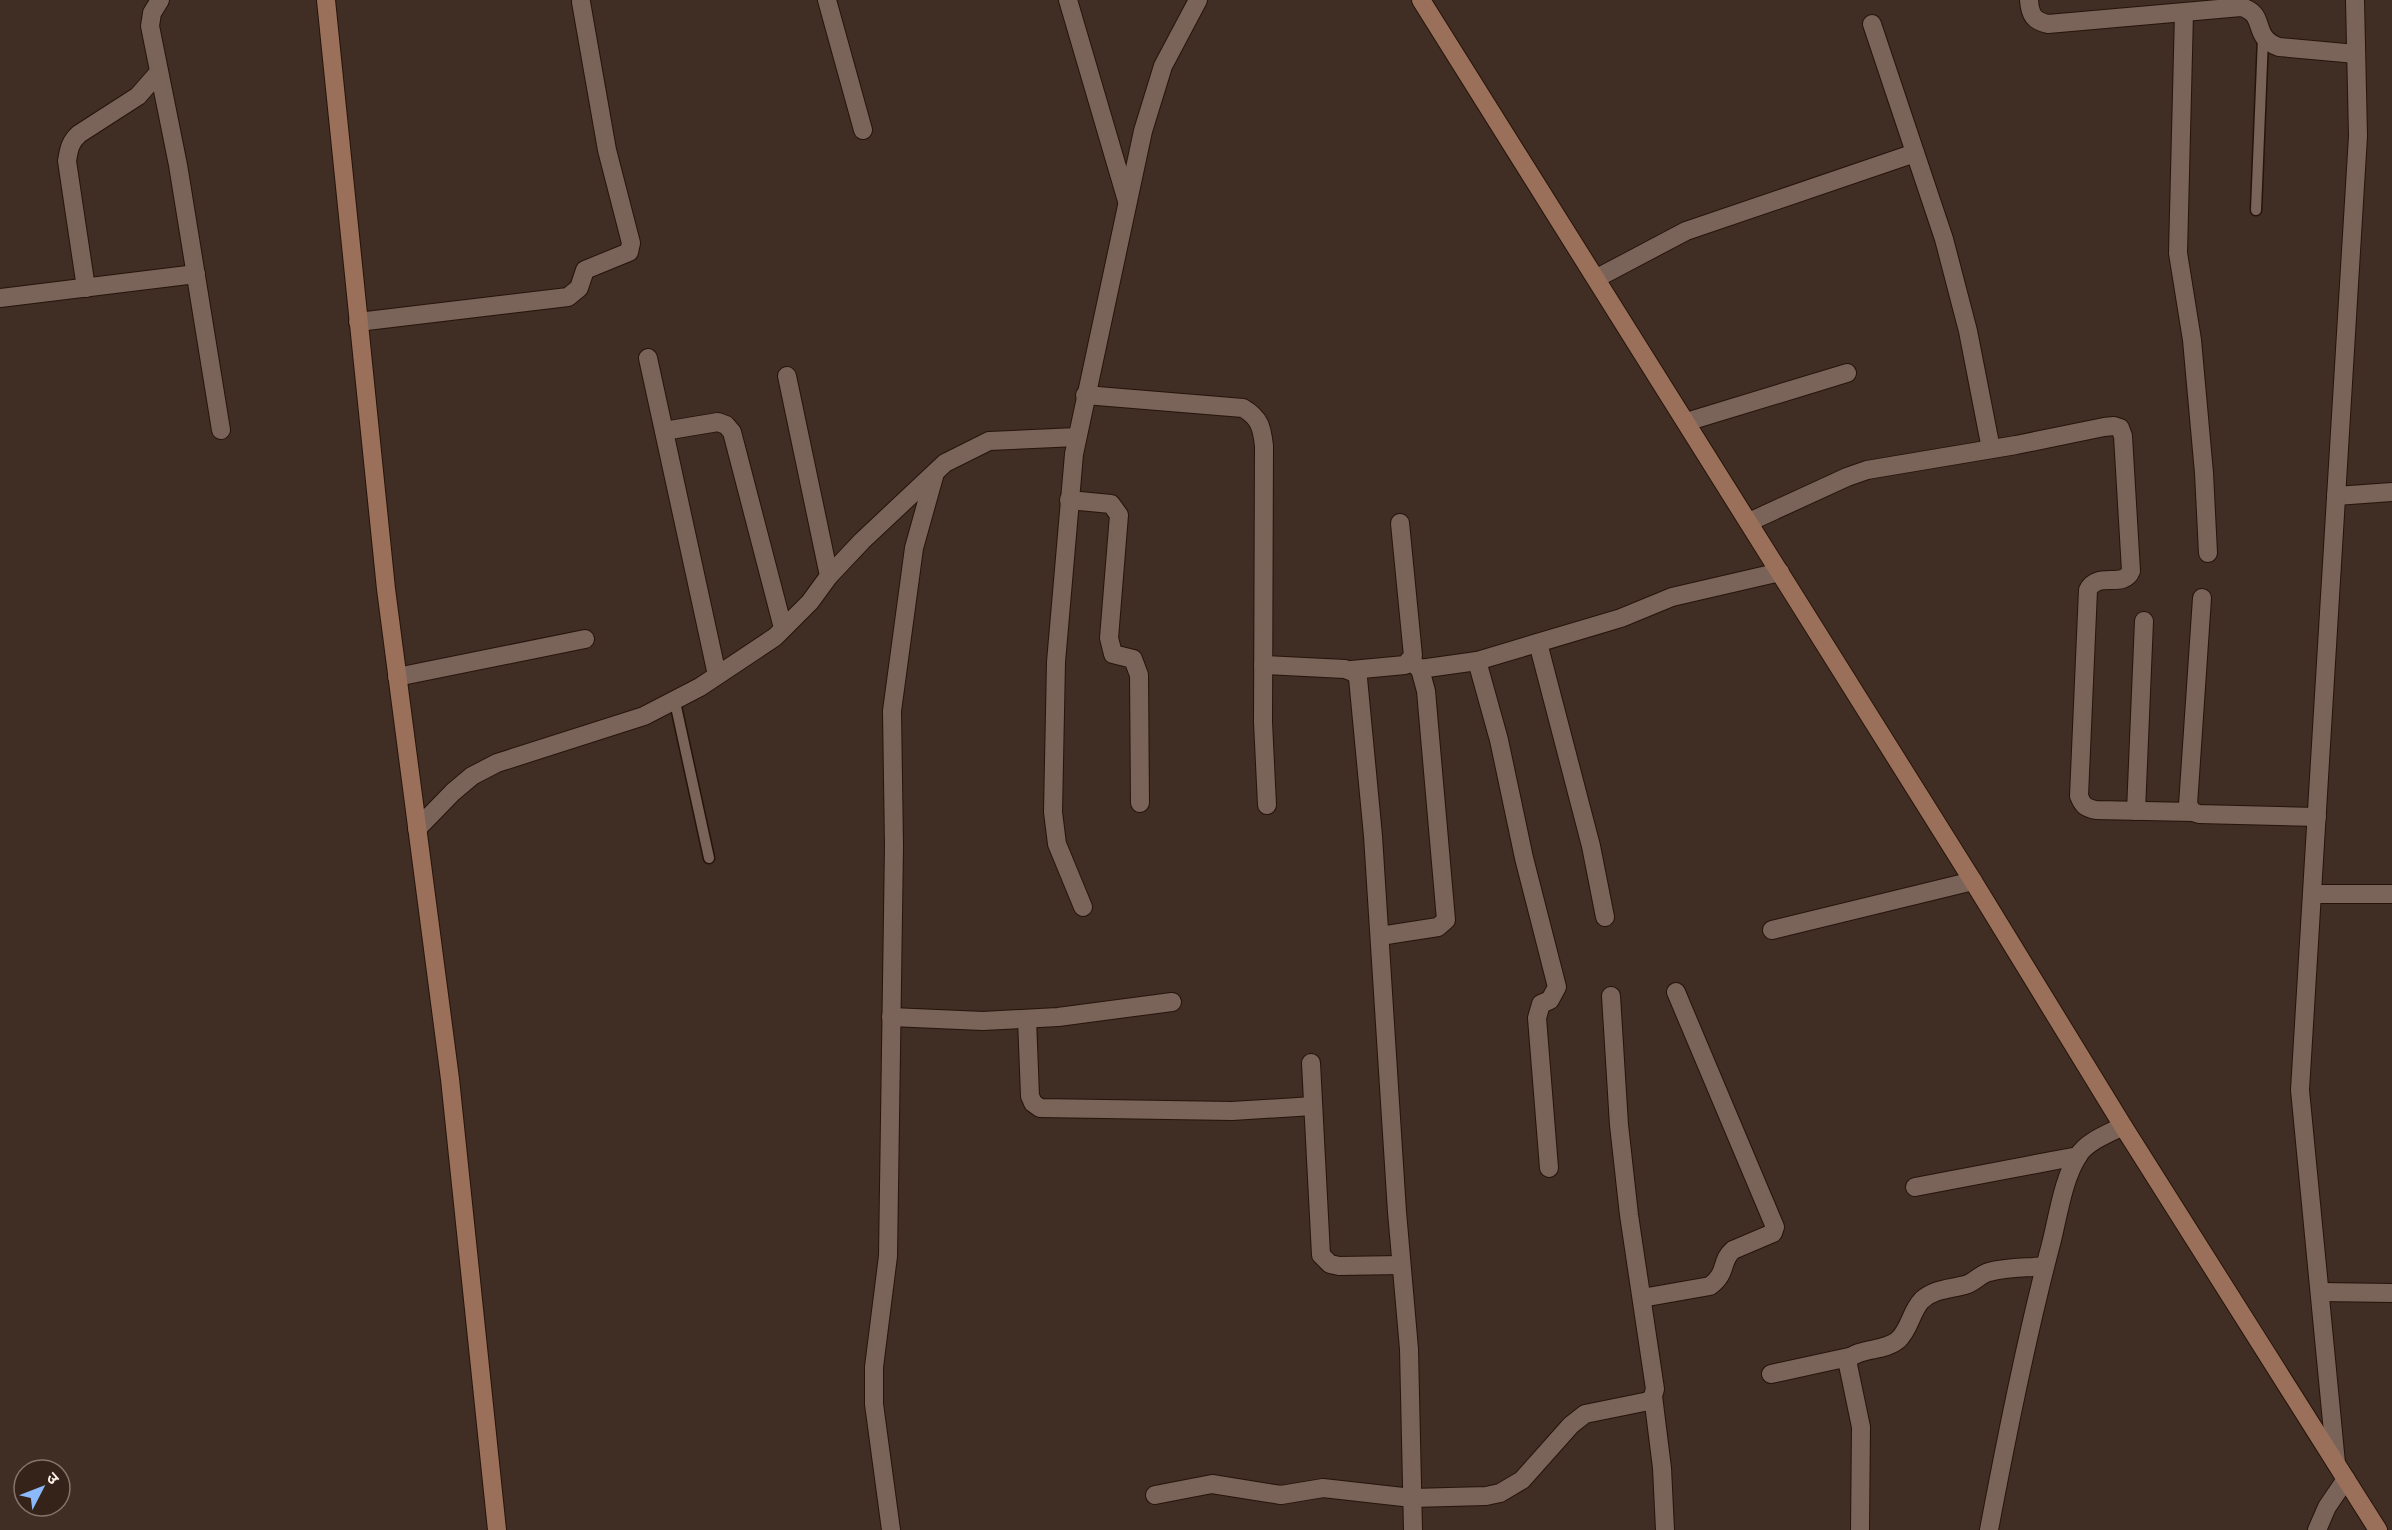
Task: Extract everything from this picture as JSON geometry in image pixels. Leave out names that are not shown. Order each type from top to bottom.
[{"type":"main road","points":[[326,0],[386,589],[450,1079],[497,1530]]},
{"type":"main road","points":[[1421,0],[1973,881],[2123,1126],[2378,1530]]},
{"type":"street","points":[[160,0],[152,13],[150,26],[196,274],[221,430]]},
{"type":"street","points":[[826,0],[862,130]]},
{"type":"street","points":[[1068,0],[1128,206]]},
{"type":"street","points":[[1083,907],[1057,844],[1053,812],[1056,662],[1066,566],[1069,500],[1085,395],[1143,131],[1163,66],[1198,0]]},
{"type":"street","points":[[2029,0],[2033,17],[2039,22],[2048,24],[2241,8],[2250,10],[2256,16],[2263,38],[2269,43],[2279,47],[2356,54]]},
{"type":"street","points":[[2336,1463],[2300,1090],[2358,136],[2355,0]]},
{"type":"street","points":[[358,322],[568,297],[579,288],[585,270],[629,252],[631,243],[609,161],[581,2]]},
{"type":"street","points":[[2184,13],[2178,253],[2192,340],[2204,474],[2208,553]]},
{"type":"street","points":[[1872,24],[1944,239],[1968,332],[1990,449]]},
{"type":"street","points":[[86,288],[67,161],[69,148],[79,134],[138,96],[159,72]]},
{"type":"street","points":[[1597,278],[1686,231],[1915,153]]},
{"type":"street","points":[[0,298],[196,274]]},
{"type":"street","points":[[648,358],[717,675]]},
{"type":"street","points":[[1686,422],[1847,373]]},
{"type":"street","points":[[787,376],[829,576]]},
{"type":"street","points":[[1085,395],[1243,408],[1255,415],[1262,425],[1264,446],[1263,665],[1267,805]]},
{"type":"street","points":[[664,430],[718,422],[726,424],[732,432],[783,628]]},
{"type":"street","points":[[1749,522],[1867,470],[2104,427],[2120,428],[2123,436],[2131,571],[2124,579],[2096,580],[2088,590],[2079,796],[2082,804],[2087,808],[2136,811],[2317,817]]},
{"type":"street","points":[[417,829],[472,776],[497,763],[644,716],[675,702],[775,636],[810,602],[829,576],[862,542],[945,463],[989,441],[1077,437]]},
{"type":"street","points":[[891,1530],[874,1404],[874,1367],[888,1256],[894,846],[892,711],[914,548],[935,473]]},
{"type":"street","points":[[2336,496],[2392,492]]},
{"type":"street","points":[[1069,500],[1111,504],[1119,515],[1109,638],[1113,654],[1133,658],[1139,675],[1140,803]]},
{"type":"street","points":[[1380,936],[1438,927],[1446,920],[1426,691],[1413,656],[1400,523]]},
{"type":"street","points":[[1263,665],[1350,670],[1477,661],[1621,618],[1671,597],[1780,573]]},
{"type":"street","points":[[2193,812],[2188,805],[2202,598]]},
{"type":"street","points":[[2136,811],[2144,621]]},
{"type":"street","points":[[397,677],[585,639]]},
{"type":"street","points":[[1538,644],[1591,846],[1605,917]]},
{"type":"street","points":[[1477,661],[1496,730],[1524,858],[1557,987],[1550,1000],[1541,1004],[1538,1018],[1549,1168]]},
{"type":"street","points":[[1350,670],[1358,678],[1360,694],[1380,936],[1401,1265],[1409,1349],[1413,1530]]},
{"type":"street","points":[[1772,930],[1973,881]]},
{"type":"street","points":[[2312,894],[2392,894]]},
{"type":"street","points":[[1642,1298],[1710,1286],[1719,1280],[1727,1255],[1733,1250],[1773,1233],[1775,1227],[1676,992]]},
{"type":"street","points":[[1155,1495],[1212,1484],[1281,1495],[1323,1488],[1413,1498],[1486,1496],[1500,1493],[1522,1480],[1571,1425],[1585,1414],[1649,1401],[1655,1389],[1629,1215],[1619,1125],[1611,996]]},
{"type":"street","points":[[891,1017],[982,1021],[1027,1019],[1172,1002]]},
{"type":"street","points":[[1027,1019],[1030,1096],[1033,1103],[1040,1108],[1232,1111],[1313,1106]]},
{"type":"street","points":[[1311,1064],[1321,1255],[1329,1264],[1339,1266],[1401,1265]]},
{"type":"street","points":[[1989,1530],[2011,1413],[2045,1266],[2067,1184],[2078,1156],[2086,1146],[2123,1126]]},
{"type":"street","points":[[1915,1187],[2078,1156]]},
{"type":"street","points":[[1771,1374],[1885,1347],[1898,1341],[1906,1331],[1919,1302],[1928,1295],[1968,1284],[1991,1271],[2045,1266]]},
{"type":"street","points":[[2320,1292],[2392,1293]]},
{"type":"street","points":[[1849,1357],[1846,1364],[1861,1427],[1860,1530]]},
{"type":"street","points":[[1653,1396],[1662,1468],[1665,1530]]},
{"type":"street","points":[[2318,1530],[2326,1507],[2346,1479]]},
{"type":"lane","points":[[2256,210],[2263,38]]},
{"type":"lane","points":[[675,702],[709,858]]}]
